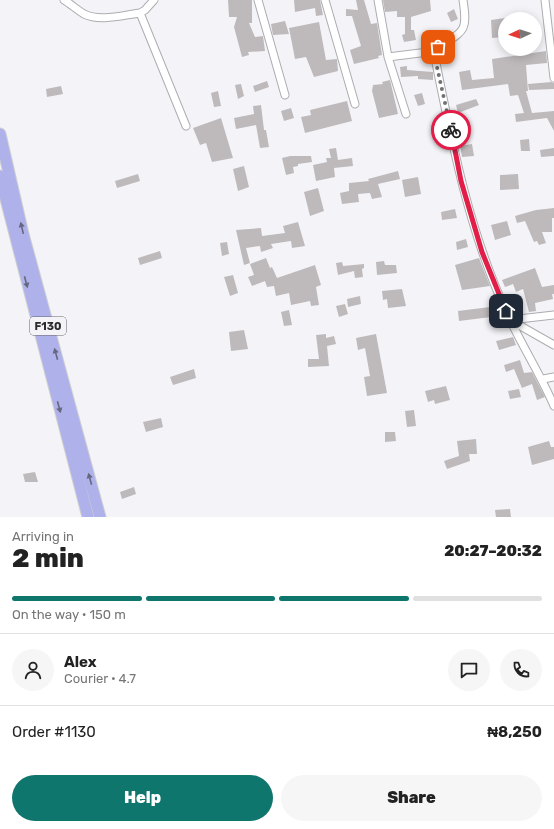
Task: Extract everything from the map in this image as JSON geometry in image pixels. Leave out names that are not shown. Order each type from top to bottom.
[{"type":"main road","name":"F130","points":[[0,134],[23,234],[100,517]]},
{"type":"main road","name":"F130","points":[[0,176],[88,517]]},
{"type":"street","points":[[64,0],[91,17],[140,13],[145,10],[154,0]]},
{"type":"street","points":[[258,0],[285,95]]},
{"type":"street","points":[[325,0],[355,104]]},
{"type":"street","points":[[378,0],[388,57],[406,114]]},
{"type":"street","points":[[463,0],[466,19],[462,33],[438,47],[435,58],[461,181],[482,252],[510,320],[543,379],[554,406]]},
{"type":"street","points":[[545,0],[551,38],[554,78]]},
{"type":"street","points":[[140,13],[186,126]]},
{"type":"street","points":[[388,57],[436,51]]},
{"type":"street","points":[[510,320],[554,315]]},
{"type":"street","points":[[510,320],[554,344]]},
{"type":"street","points":[[543,379],[554,376]]},
{"type":"building","points":[[228,0],[252,0],[252,23],[249,23],[255,37],[263,36],[265,51],[248,52],[249,55],[242,57],[234,27],[237,17],[229,17]]},
{"type":"building","points":[[294,0],[320,0],[323,15],[316,16],[315,8],[295,12]]},
{"type":"building","points":[[356,0],[364,0],[371,24],[377,23],[382,55],[378,56],[379,58],[354,64],[350,50],[361,46],[352,16],[346,16],[346,9],[358,10]]},
{"type":"building","points":[[383,0],[430,0],[431,11],[411,17],[411,30],[414,30],[416,40],[404,42],[402,35],[405,34],[405,17],[397,17],[397,11],[385,12]]},
{"type":"building","points":[[454,9],[458,19],[451,22],[447,13]]},
{"type":"building","points":[[498,19],[498,38],[492,38],[491,20]]},
{"type":"building","points":[[285,21],[289,34],[273,35],[271,24]]},
{"type":"building","points":[[319,22],[326,60],[337,59],[338,71],[314,77],[306,57],[295,59],[289,28]]},
{"type":"building","points":[[546,51],[547,63],[526,65],[528,91],[526,91],[532,113],[554,111],[554,131],[547,118],[516,122],[515,114],[524,113],[518,95],[510,96],[508,84],[462,90],[459,72],[470,70],[472,80],[494,78],[492,59],[512,56],[542,56],[542,52]]},
{"type":"building","points":[[407,66],[407,70],[433,72],[433,80],[418,79],[418,76],[401,77],[400,67]]},
{"type":"building","points":[[390,80],[398,114],[379,118],[372,91],[373,85],[383,84],[382,82]]},
{"type":"building","points":[[267,81],[269,87],[255,92],[253,86]]},
{"type":"building","points":[[554,83],[554,89],[529,90],[528,84]]},
{"type":"building","points":[[241,84],[244,96],[238,99],[235,85]]},
{"type":"building","points":[[61,86],[63,94],[47,97],[46,89]]},
{"type":"building","points":[[218,91],[221,106],[214,107],[211,93]]},
{"type":"building","points":[[422,93],[425,104],[418,106],[414,95]]},
{"type":"building","points":[[476,99],[479,105],[458,113],[456,105]]},
{"type":"building","points":[[347,101],[352,121],[305,133],[301,117],[311,115],[310,110]]},
{"type":"building","points":[[261,105],[264,130],[266,130],[269,147],[260,148],[256,125],[236,129],[234,118],[254,114],[253,106]]},
{"type":"building","points":[[291,108],[294,118],[284,121],[281,111]]},
{"type":"building","points":[[221,118],[233,158],[212,162],[206,143],[200,145],[193,128]]},
{"type":"building","points":[[529,139],[530,151],[521,151],[520,140]]},
{"type":"building","points":[[472,144],[474,156],[462,157],[460,146]]},
{"type":"building","points":[[336,148],[338,160],[352,158],[353,166],[334,168],[335,177],[316,181],[313,165],[327,162],[326,158],[331,158],[329,149]]},
{"type":"building","points":[[554,148],[554,156],[541,157],[540,150]]},
{"type":"building","points":[[290,156],[311,156],[312,162],[298,164],[298,166],[293,167],[294,173],[286,175],[282,158]]},
{"type":"building","points":[[244,166],[249,187],[238,191],[233,169]]},
{"type":"building","points":[[398,171],[400,179],[378,184],[382,197],[372,199],[370,193],[358,194],[359,202],[342,204],[340,193],[349,191],[349,183],[369,181],[368,179]]},
{"type":"building","points":[[138,174],[140,181],[117,188],[115,181]]},
{"type":"building","points":[[518,174],[519,189],[500,190],[500,175]]},
{"type":"building","points":[[418,177],[421,194],[405,197],[402,180]]},
{"type":"building","points":[[318,188],[324,211],[310,216],[304,192]]},
{"type":"building","points":[[554,208],[552,232],[542,232],[546,243],[539,245],[537,241],[534,242],[525,221],[517,223],[515,216],[536,210]]},
{"type":"building","points":[[455,209],[457,218],[442,220],[441,212]]},
{"type":"building","points":[[507,221],[511,235],[495,240],[491,225]]},
{"type":"building","points":[[298,222],[305,246],[292,248],[291,241],[271,244],[273,248],[261,252],[260,246],[246,248],[250,263],[244,265],[236,230],[261,228],[262,236],[285,233],[283,226]]},
{"type":"building","points":[[466,239],[468,247],[457,250],[456,242]]},
{"type":"building","points":[[227,242],[229,254],[222,256],[220,243]]},
{"type":"building","points":[[160,251],[162,258],[140,265],[138,258]]},
{"type":"building","points":[[266,258],[270,268],[272,267],[277,278],[315,265],[321,285],[316,287],[319,305],[311,306],[310,301],[291,305],[289,293],[276,296],[274,286],[267,287],[265,281],[252,286],[248,277],[254,275],[250,264]]},
{"type":"building","points":[[479,258],[490,286],[462,290],[455,265]]},
{"type":"building","points":[[384,261],[385,265],[396,265],[397,273],[377,275],[376,262]]},
{"type":"building","points":[[342,262],[343,266],[364,264],[364,268],[362,269],[363,277],[355,278],[354,271],[338,275],[336,263]]},
{"type":"building","points":[[535,268],[542,287],[554,285],[554,294],[552,294],[553,299],[535,303],[536,311],[529,312],[523,289],[516,292],[513,284],[505,287],[502,280]]},
{"type":"building","points":[[233,275],[238,293],[230,296],[224,277]]},
{"type":"building","points":[[402,289],[406,306],[388,308],[387,299],[383,300],[382,291]]},
{"type":"building","points":[[360,296],[361,304],[348,307],[347,299]]},
{"type":"building","points":[[345,304],[348,314],[339,317],[336,306]]},
{"type":"building","points":[[497,304],[500,325],[492,326],[491,317],[459,321],[458,311],[490,307],[490,305]]},
{"type":"building","points":[[289,310],[292,325],[284,326],[281,312]]},
{"type":"building","points":[[244,330],[248,349],[231,351],[229,332]]},
{"type":"building","points":[[326,334],[326,338],[334,336],[336,344],[327,346],[329,366],[308,367],[308,359],[319,359],[316,335]]},
{"type":"building","points":[[376,334],[387,393],[367,396],[364,377],[370,376],[365,348],[358,350],[356,338]]},
{"type":"building","points":[[513,337],[516,345],[499,350],[496,341]]},
{"type":"building","points":[[520,360],[524,373],[532,372],[545,397],[537,400],[532,384],[522,388],[514,369],[506,372],[504,365]]},
{"type":"building","points":[[194,369],[196,378],[173,385],[170,377]]},
{"type":"building","points":[[446,386],[450,400],[435,404],[434,400],[428,402],[425,391]]},
{"type":"building","points":[[519,389],[521,397],[510,399],[508,391]]},
{"type":"building","points":[[414,410],[416,426],[407,427],[405,411]]},
{"type":"building","points":[[161,418],[163,427],[146,432],[143,422]]},
{"type":"building","points":[[385,432],[395,432],[396,441],[385,442]]},
{"type":"building","points":[[476,439],[477,454],[469,454],[470,461],[447,469],[444,461],[459,456],[457,441]]},
{"type":"building","points":[[549,441],[551,447],[554,447],[554,459],[532,465],[528,447]]},
{"type":"building","points":[[35,472],[38,482],[25,482],[23,474]]},
{"type":"building","points":[[134,487],[136,494],[122,499],[120,492]]},
{"type":"building","points":[[510,509],[511,517],[496,517],[495,510]]},
{"type":"way so far","points":[[438,47],[435,58],[451,130]]},
{"type":"route","points":[[451,130],[461,181],[482,252],[506,311]]}]
